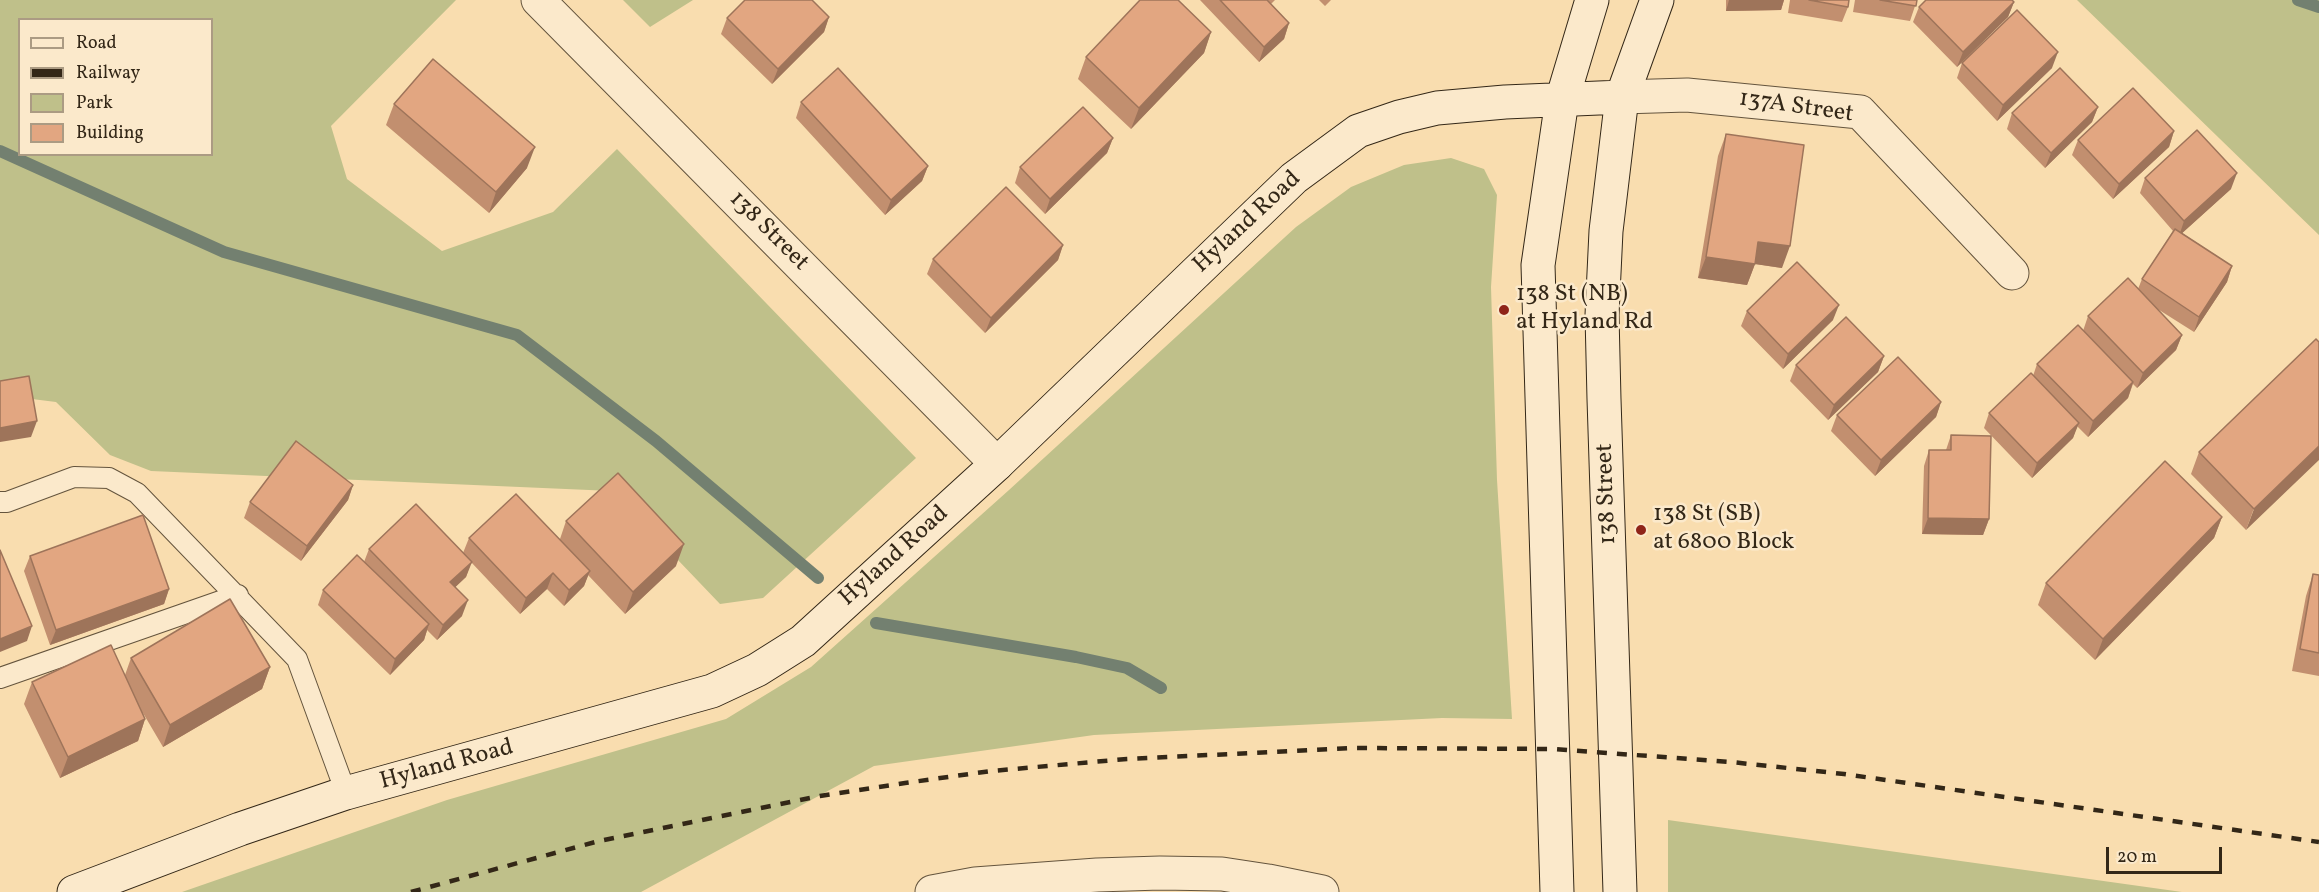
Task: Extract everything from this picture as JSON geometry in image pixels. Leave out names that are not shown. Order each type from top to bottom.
[{"type":"street","name":"138 Street","points":[[538,0],[997,464]]},
{"type":"street","points":[[1557,892],[1538,265],[1562,100],[1592,0]]},
{"type":"street","name":"138 Street","points":[[1620,892],[1602,315],[1606,231],[1622,97],[1657,0]]},
{"type":"street","name":"137A Street","points":[[1622,97],[1687,94],[1860,112],[2012,273]]},
{"type":"street","name":"Hyland Road","points":[[74,892],[229,833],[346,793],[700,694],[758,670],[803,641],[997,464],[1294,178],[1358,131],[1399,117],[1437,108],[1622,97]]},
{"type":"street","points":[[932,892],[975,884],[1160,873],[1222,874],[1283,888],[1322,892]]},
{"type":"lane","points":[[0,501],[7,501],[74,477],[109,478],[137,493],[238,595],[297,659],[346,793]]},
{"type":"lane","points":[[0,678],[238,595]]},
{"type":"green space","points":[[0,0],[456,0],[331,126],[347,179],[442,251],[553,212],[617,149],[916,458],[763,598],[720,604],[612,491],[151,471],[110,455],[56,402],[0,395]]},
{"type":"green space","points":[[623,0],[693,0],[650,27]]},
{"type":"green space","points":[[2077,0],[2319,0],[2319,235],[2290,207]]},
{"type":"green space","points":[[1451,158],[1484,169],[1497,195],[1491,287],[1497,480],[1512,719],[1442,718],[1094,735],[874,766],[641,892],[182,892],[447,800],[726,719],[811,667],[1009,490],[1296,227],[1351,187],[1404,165]]},
{"type":"green space","points":[[1668,820],[2182,892],[1668,892]]},
{"type":"building","points":[[745,0],[812,0],[829,17],[778,69],[727,18]]},
{"type":"building","points":[[1140,0],[1178,0],[1211,32],[1139,108],[1086,57]]},
{"type":"building","points":[[1220,0],[1267,0],[1289,23],[1264,47]]},
{"type":"building","points":[[1809,0],[1849,0],[1848,7]]},
{"type":"building","points":[[1880,0],[1917,0],[1916,6]]},
{"type":"building","points":[[1926,0],[2012,0],[2014,2],[1963,52],[1919,7]]},
{"type":"building","points":[[2017,10],[2058,52],[2003,105],[1962,63]]},
{"type":"building","points":[[433,59],[535,147],[496,192],[394,104]]},
{"type":"building","points":[[838,68],[928,166],[891,200],[801,102]]},
{"type":"building","points":[[2060,68],[2098,107],[2051,153],[2012,113]]},
{"type":"building","points":[[2133,88],[2174,131],[2119,184],[2078,140]]},
{"type":"building","points":[[1083,107],[1113,138],[1050,199],[1020,167]]},
{"type":"building","points":[[2197,130],[2237,173],[2184,221],[2145,178]]},
{"type":"building","points":[[1726,134],[1804,145],[1790,246],[1758,242],[1755,264],[1706,257]]},
{"type":"building","points":[[1006,187],[1063,245],[991,318],[933,259]]},
{"type":"building","points":[[2175,229],[2232,266],[2199,317],[2142,279]]},
{"type":"building","points":[[1797,262],[1839,305],[1788,354],[1747,311]]},
{"type":"building","points":[[2128,278],[2182,335],[2143,373],[2088,316]]},
{"type":"building","points":[[1846,317],[1884,356],[1834,405],[1796,365]]},
{"type":"building","points":[[2078,325],[2133,382],[2093,421],[2037,364]]},
{"type":"building","points":[[2316,339],[2319,342],[2319,446],[2254,509],[2199,452]]},
{"type":"building","points":[[1898,357],[1941,402],[1881,460],[1837,415]]},
{"type":"building","points":[[2031,373],[2079,423],[2037,463],[1989,413]]},
{"type":"building","points":[[29,376],[37,421],[0,428],[0,381]]},
{"type":"building","points":[[1951,435],[1991,436],[1989,519],[1928,518],[1929,450],[1951,450]]},
{"type":"building","points":[[296,441],[353,485],[307,546],[250,502]]},
{"type":"building","points":[[2165,461],[2222,517],[2103,639],[2046,583]]},
{"type":"building","points":[[618,473],[684,544],[633,592],[566,521]]},
{"type":"building","points":[[516,494],[590,571],[569,590],[553,573],[526,598],[469,538]]},
{"type":"building","points":[[416,504],[472,562],[450,582],[468,600],[443,625],[369,549]]},
{"type":"building","points":[[143,515],[169,589],[56,630],[30,556]]},
{"type":"building","points":[[0,550],[32,626],[0,639]]},
{"type":"building","points":[[357,555],[429,624],[395,659],[323,590]]},
{"type":"building","points":[[2313,574],[2319,575],[2319,653],[2300,649]]},
{"type":"building","points":[[230,599],[270,667],[170,725],[131,658]]},
{"type":"building","points":[[111,645],[145,719],[68,757],[32,682]]},
{"type":"waterway","points":[[2298,0],[2319,7]]},
{"type":"waterway","points":[[0,151],[224,252],[517,335],[656,441],[818,578]]},
{"type":"waterway","points":[[876,623],[1076,657],[1127,668],[1161,688]]},
{"type":"railway","points":[[411,892],[599,841],[820,796],[905,783],[991,771],[1127,759],[1354,748],[1553,749],[1731,762],[1844,774],[2319,842]]},
{"type":"place","name":"138 St (NB) at Hyland Rd","points":[[1504,310]]},
{"type":"place","name":"138 St (SB) at 6800 Block","points":[[1641,530]]}]
